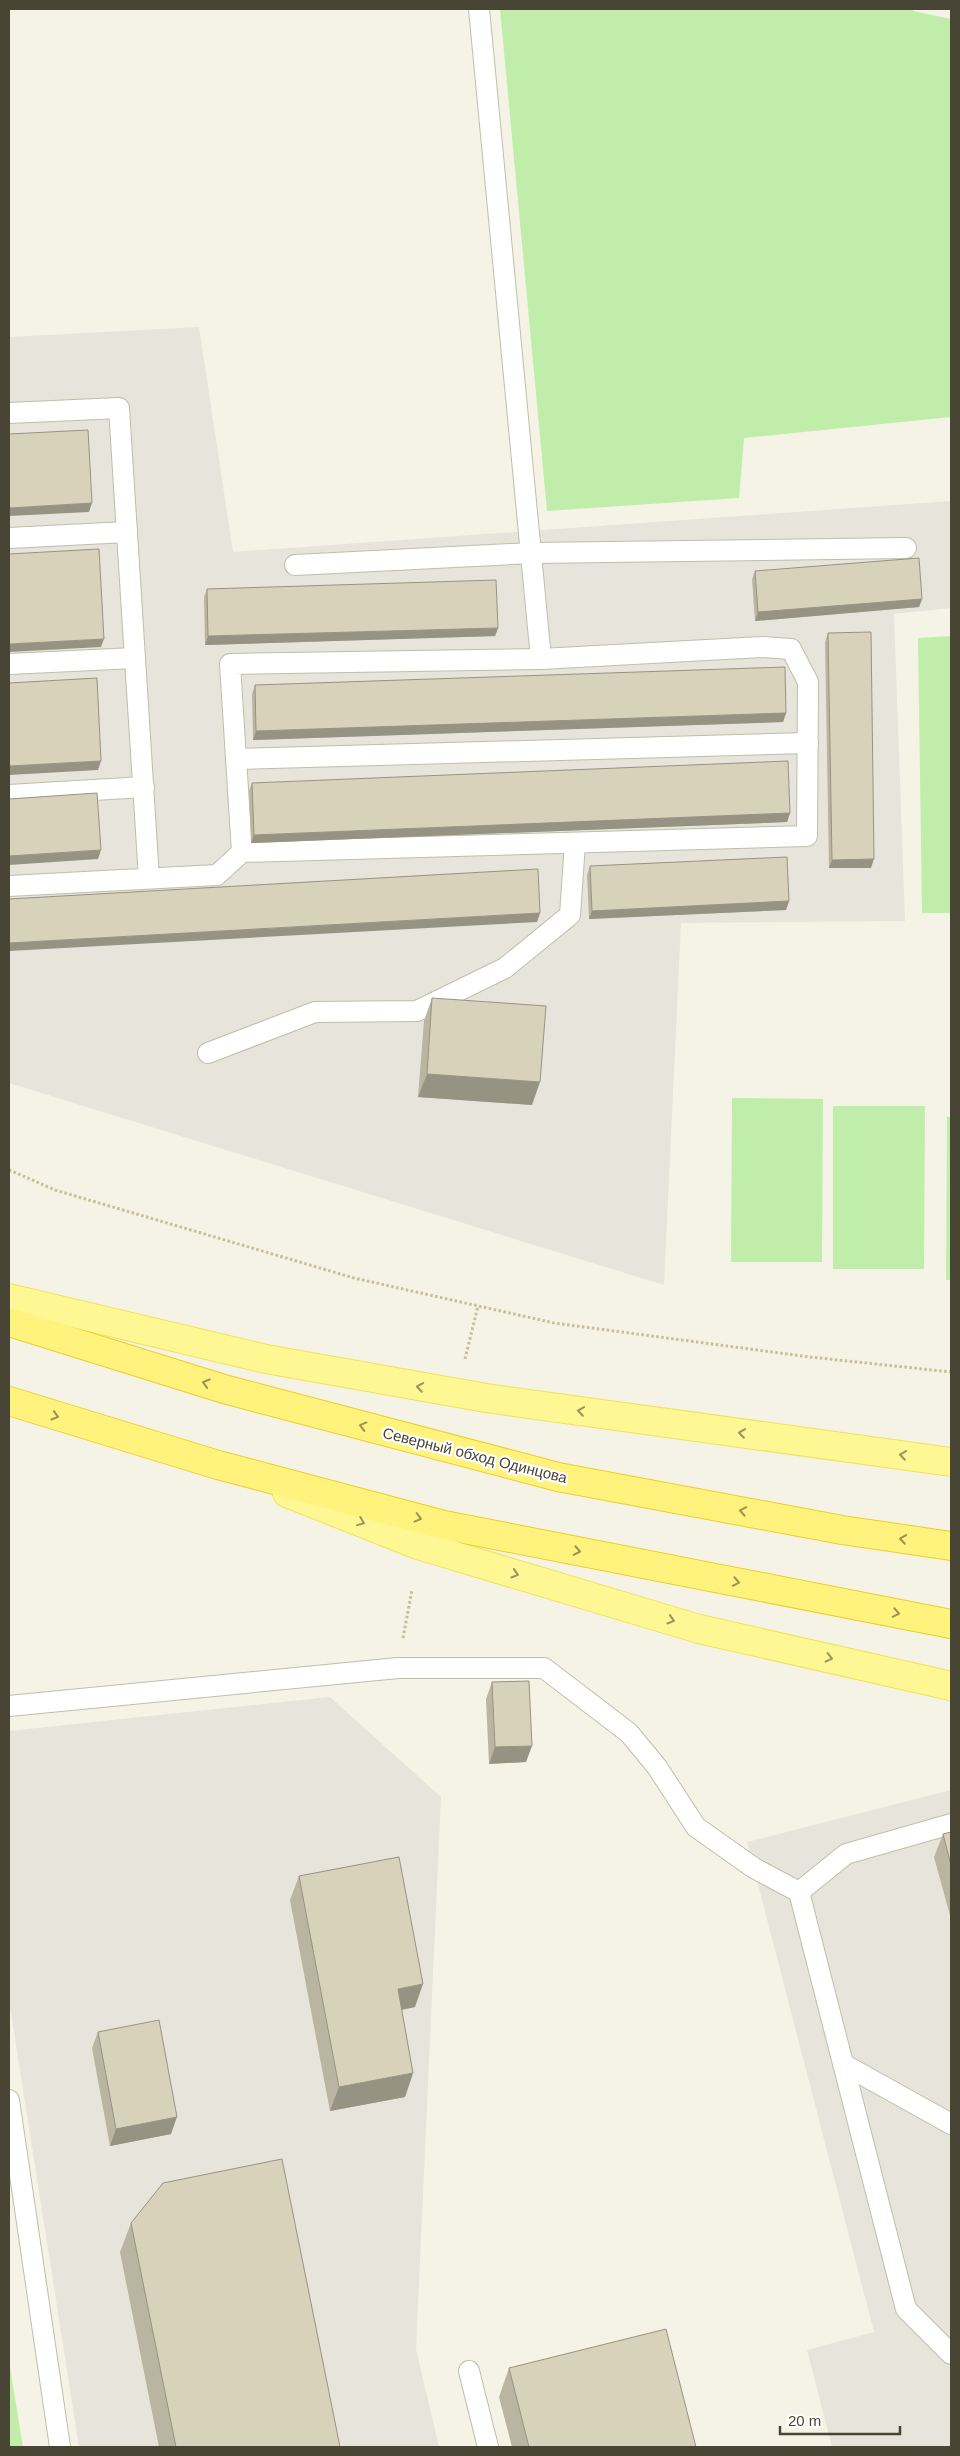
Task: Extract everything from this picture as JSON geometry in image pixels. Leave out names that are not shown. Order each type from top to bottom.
[{"type":"highway","name":"Северный обход Одинцова","points":[[9,1322],[224,1389],[558,1477],[842,1530],[951,1546]]},
{"type":"highway","points":[[9,1401],[218,1466],[444,1525],[951,1624]]},
{"type":"main road","points":[[9,1298],[266,1359],[476,1397],[951,1462]]},
{"type":"main road","points":[[218,1466],[427,1548],[699,1628],[951,1686]]},
{"type":"lane","points":[[479,9],[541,659]]},
{"type":"lane","points":[[9,413],[119,408],[149,878]]},
{"type":"lane","points":[[9,538],[127,532]]},
{"type":"lane","points":[[295,565],[532,553],[906,548]]},
{"type":"lane","points":[[9,886],[217,874],[242,852],[807,836],[808,682],[790,650],[762,647],[541,659],[230,664],[242,852]]},
{"type":"lane","points":[[9,664],[135,658]]},
{"type":"lane","points":[[236,759],[808,743]]},
{"type":"lane","points":[[9,794],[144,787]]},
{"type":"lane","points":[[208,1053],[315,1012],[417,1011],[505,968],[570,915],[575,843]]},
{"type":"lane","points":[[9,1706],[398,1668],[544,1668],[629,1733],[657,1767],[696,1827],[754,1868],[799,1892],[906,2309],[951,2354]]},
{"type":"lane","points":[[799,1892],[846,1854],[951,1824]]},
{"type":"lane","points":[[843,2064],[951,2124]]},
{"type":"lane","points":[[9,2100],[60,2447]]},
{"type":"lane","points":[[469,2370],[488,2447]]},
{"type":"path","points":[[9,1170],[55,1190],[354,1278],[554,1323],[810,1357],[951,1372]]},
{"type":"path","points":[[464,1363],[478,1306]]},
{"type":"path","points":[[407,1616],[412,1590]]},
{"type":"shaded area","points":[[199,327],[233,552],[951,501],[951,608],[894,614],[905,921],[681,923],[664,1285],[9,1083],[9,337]]},
{"type":"shaded area","points":[[330,1697],[441,1797],[416,2349],[439,2447],[79,2447],[9,2000],[9,1731]]},
{"type":"shaded area","points":[[951,1790],[951,2447],[832,2447],[807,2350],[874,2332],[747,1842]]},
{"type":"green space","points":[[500,9],[913,9],[913,11],[951,19],[951,417],[744,438],[739,498],[547,511]]},
{"type":"green space","points":[[951,636],[951,913],[922,913],[918,638]]},
{"type":"green space","points":[[732,1098],[823,1099],[822,1262],[731,1262]]},
{"type":"green space","points":[[833,1106],[925,1106],[924,1269],[833,1269]]},
{"type":"green space","points":[[947,1117],[951,1117],[951,1280],[946,1280]]},
{"type":"green space","points":[[9,2361],[23,2447],[9,2447]]},
{"type":"building","points":[[88,430],[92,503],[9,508],[9,434]]},
{"type":"building","points":[[99,549],[104,639],[9,644],[9,554]]},
{"type":"building","points":[[919,558],[922,599],[758,612],[755,571]]},
{"type":"building","points":[[496,580],[498,628],[208,636],[207,589]]},
{"type":"building","points":[[871,632],[874,859],[832,860],[828,633]]},
{"type":"building","points":[[785,667],[786,713],[256,731],[255,685]]},
{"type":"building","points":[[97,678],[101,761],[9,766],[9,683]]},
{"type":"building","points":[[788,761],[790,813],[254,835],[252,783]]},
{"type":"building","points":[[97,793],[101,850],[9,856],[9,799]]},
{"type":"building","points":[[787,857],[789,901],[592,911],[590,866]]},
{"type":"building","points":[[538,869],[540,913],[9,943],[9,899]]},
{"type":"building","points":[[432,998],[546,1006],[540,1082],[427,1074]]},
{"type":"building","points":[[529,1681],[532,1746],[495,1747],[492,1682]]},
{"type":"building","points":[[951,1832],[951,1865],[943,1834]]},
{"type":"building","points":[[399,1857],[423,1984],[398,1989],[413,2073],[339,2087],[299,1876]]},
{"type":"building","points":[[159,2020],[177,2117],[116,2129],[98,2032]]},
{"type":"building","points":[[282,2159],[340,2447],[176,2447],[131,2223],[163,2183]]},
{"type":"building","points":[[666,2329],[696,2447],[529,2447],[509,2368]]}]
